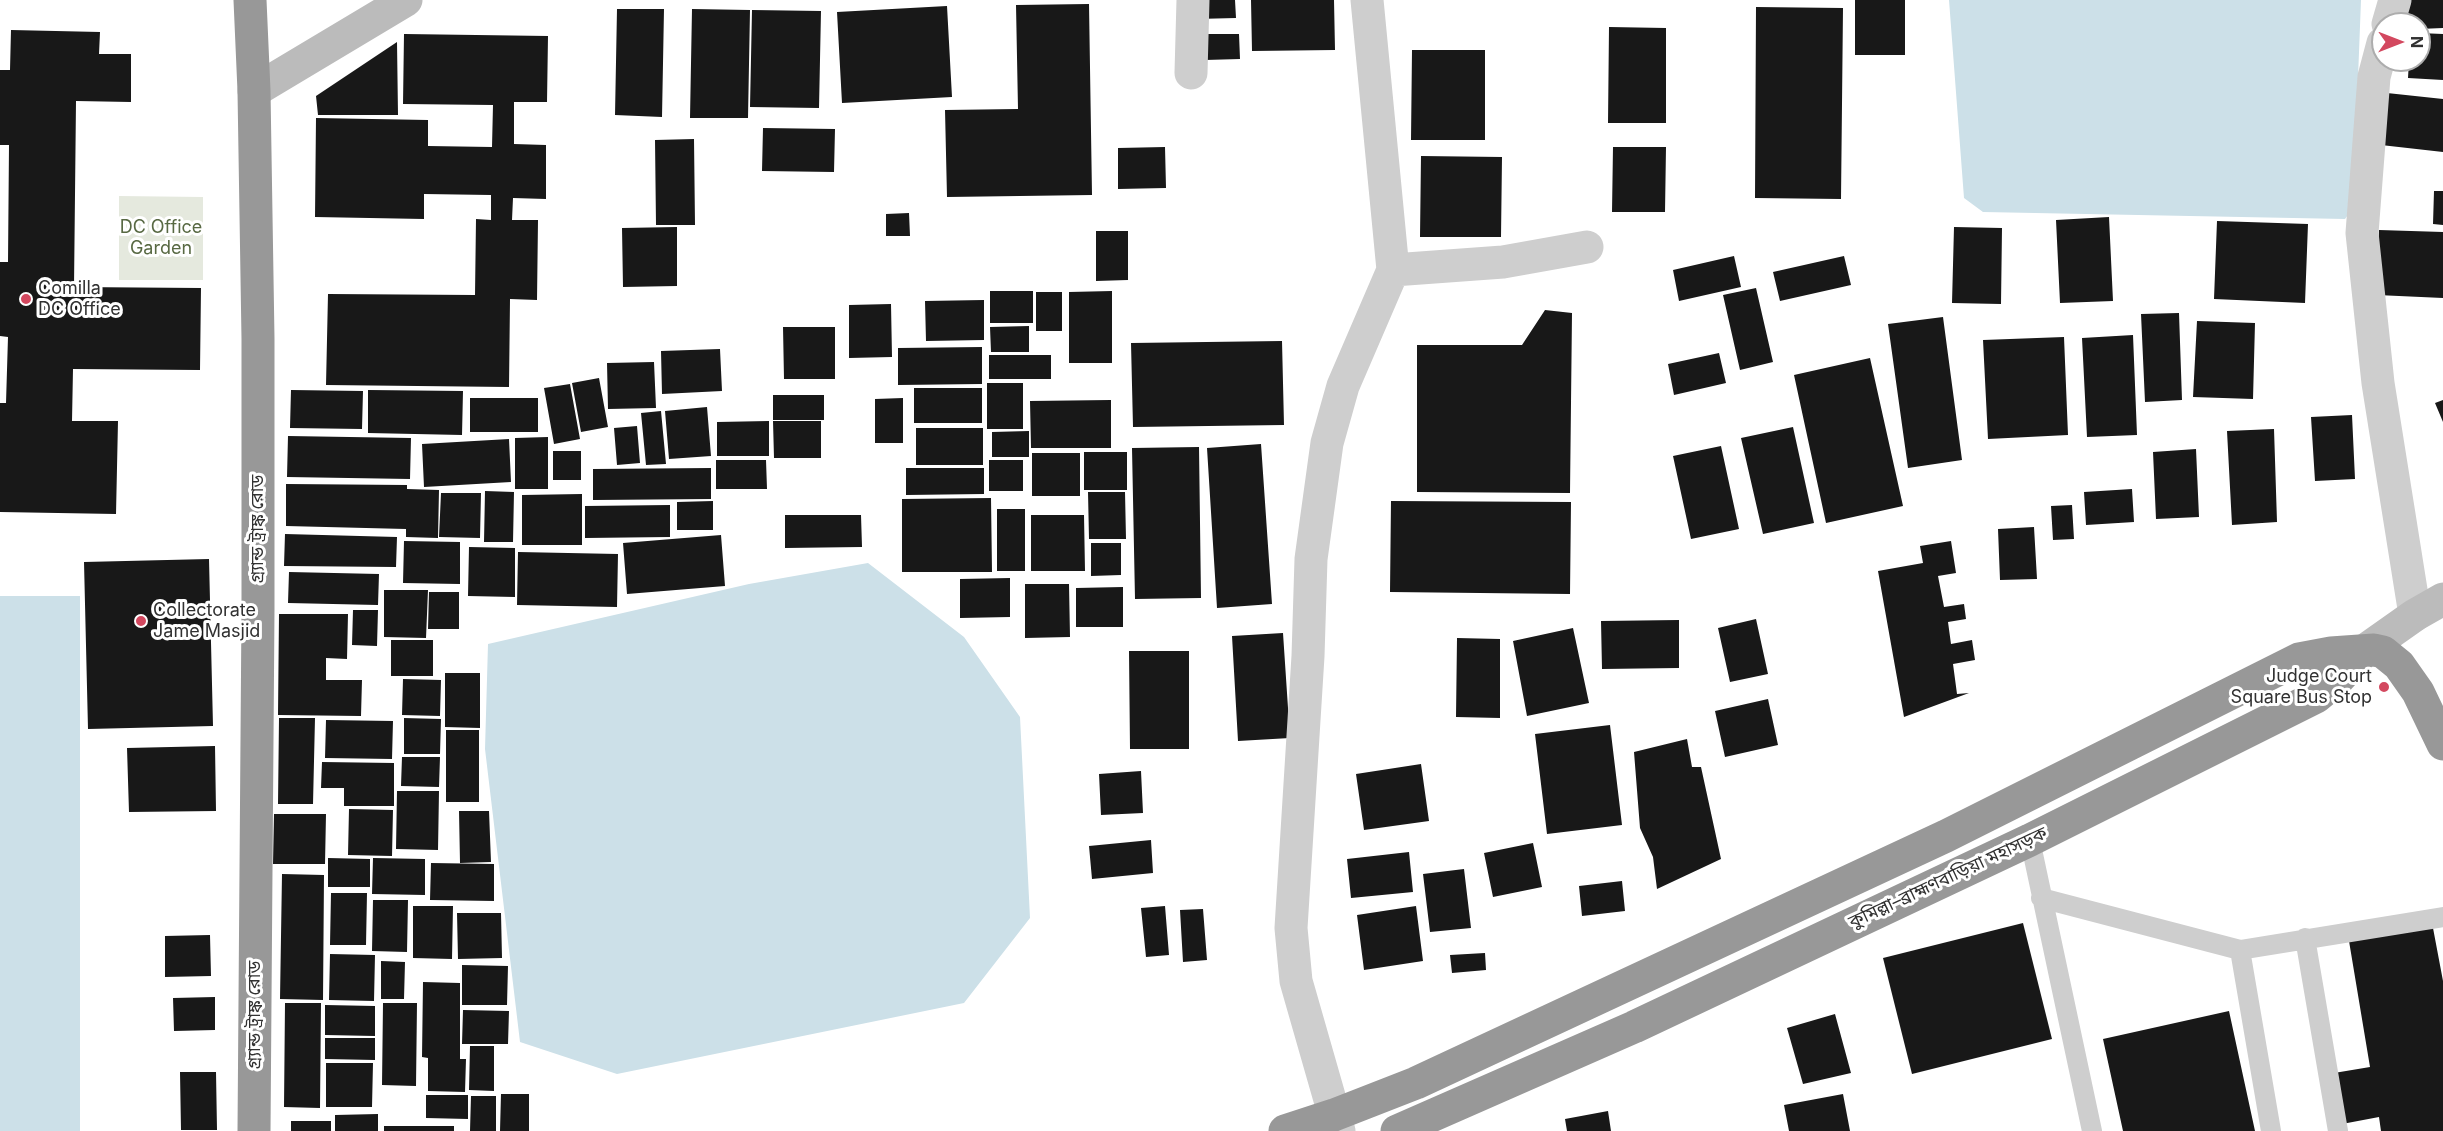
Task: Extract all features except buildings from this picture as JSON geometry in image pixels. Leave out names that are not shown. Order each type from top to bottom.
[{"type":"highway","name":"গ্র্যান্ড ট্রাঙ্ক রোড","points":[[250,0],[254,92],[258,596],[254,1131]]},
{"type":"highway","name":"কুমিল্লা–ব্রাহ্মণবাড়িয়া মহাসড়ক","points":[[1397,1131],[1634,1027],[2030,840],[2316,697],[2339,678],[2364,651]]},
{"type":"highway","points":[[1285,1131],[1336,1123],[1427,1078],[1946,836],[2299,659],[2331,653],[2382,652],[2399,665],[2418,692],[2443,744]]},
{"type":"highway","points":[[2093,762],[2111,799]]},
{"type":"street","points":[[254,92],[406,0]]},
{"type":"street","points":[[1191,73],[1193,0]]},
{"type":"street","points":[[1336,1123],[1296,981],[1292,928],[1308,656],[1311,559],[1327,443],[1343,386],[1393,270],[1367,0]]},
{"type":"street","points":[[2364,651],[2429,607],[2378,383],[2362,233],[2375,72]]},
{"type":"street","points":[[1393,270],[1503,262],[1587,247]]},
{"type":"lane","points":[[2030,840],[2092,1131]]},
{"type":"lane","points":[[2042,898],[2240,950],[2443,917]]},
{"type":"lane","points":[[2305,938],[2338,1131]]},
{"type":"lane","points":[[2240,950],[2271,1131]]},
{"type":"green space","name":"DC Office Garden","points":[[119,196],[203,197],[203,280],[119,280]]},
{"type":"shaded area","points":[[1949,0],[2361,0],[2353,208],[2345,219],[1983,212],[1964,198]]},
{"type":"shaded area","points":[[868,563],[964,637],[1020,717],[1030,918],[964,1003],[617,1074],[520,1042],[485,749],[488,644],[749,584]]},
{"type":"shaded area","points":[[0,596],[80,596],[80,1131],[0,1131]]},
{"type":"place","name":"Comilla DC Office","points":[[26,299]]},
{"type":"place","name":"Collectorate Jame Masjid","points":[[141,621]]},
{"type":"place","name":"Judge Court Square Bus Stop","points":[[2384,687]]}]
